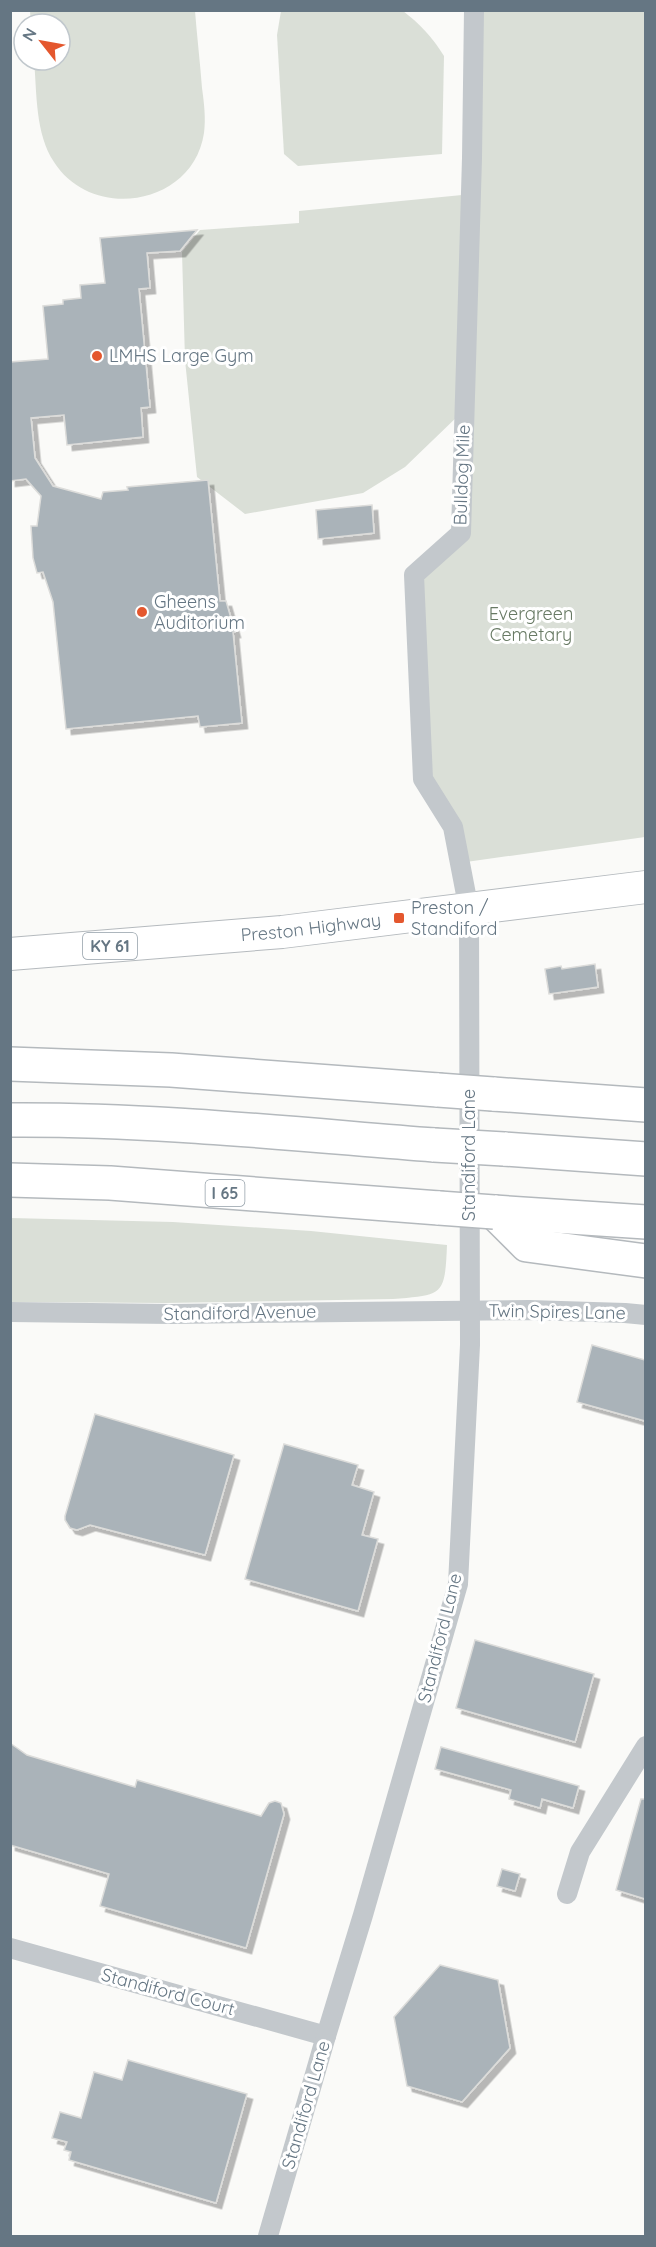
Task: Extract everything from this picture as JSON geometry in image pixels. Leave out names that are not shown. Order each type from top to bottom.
[{"type":"highway","points":[[10,1064],[171,1070],[645,1105]]},
{"type":"highway","points":[[10,1119],[61,1119],[174,1125],[645,1159]]},
{"type":"highway","name":"I 65","points":[[10,1180],[110,1183],[201,1192],[645,1222]]},
{"type":"highway","points":[[494,1212],[527,1245],[645,1261]]},
{"type":"main road","name":"Preston Highway","points":[[10,954],[210,939],[469,910],[645,887]]},
{"type":"street","name":"Bulldog Mile","points":[[469,910],[453,827],[423,779],[414,575],[460,533],[472,158],[474,10]]},
{"type":"street","name":"Standiford Lane","points":[[268,2236],[458,1584],[469,1394],[469,910]]},
{"type":"street","name":"Standiford Avenue","points":[[10,1312],[171,1314],[469,1310]]},
{"type":"street","name":"Twin Spires Lane","points":[[469,1310],[625,1312],[645,1315]]},
{"type":"street","points":[[567,1894],[580,1852],[645,1746]]},
{"type":"street","name":"Standiford Court","points":[[10,1948],[326,2036]]},
{"type":"green space","points":[[195,11],[205,128],[196,158],[181,177],[162,190],[139,197],[115,198],[92,193],[71,181],[54,162],[43,138],[35,72],[72,72],[72,12],[30,12]]},
{"type":"green space","points":[[281,11],[403,11],[415,21],[444,56],[442,154],[298,166],[284,154],[277,35]]},
{"type":"green space","name":"Evergreen Cemetary","points":[[476,11],[645,11],[645,837],[459,863],[423,779],[414,575],[461,533]]},
{"type":"green space","points":[[462,195],[460,414],[405,467],[363,493],[245,514],[197,477],[185,360],[182,252],[200,230],[299,223],[299,211]]},
{"type":"green space","points":[[11,1218],[173,1222],[311,1231],[447,1245],[445,1274],[438,1290],[432,1294],[393,1299],[165,1303],[11,1302]]},
{"type":"building","name":"Gheens Auditorium","points":[[197,230],[180,251],[147,253],[150,288],[139,289],[150,407],[141,408],[143,437],[67,445],[64,415],[31,418],[35,458],[53,486],[101,499],[103,492],[128,490],[127,487],[208,480],[220,601],[226,601],[235,632],[233,632],[242,723],[200,727],[198,716],[66,729],[53,602],[43,572],[37,573],[33,558],[31,526],[37,526],[41,496],[26,479],[10,481],[10,362],[48,359],[43,306],[63,304],[63,300],[81,298],[80,285],[105,283],[100,238]]},
{"type":"building","points":[[372,505],[374,533],[318,539],[316,510]]},
{"type":"building","points":[[595,964],[598,987],[549,994],[545,969]]},
{"type":"building","points":[[592,1345],[645,1360],[645,1421],[577,1402]]},
{"type":"building","points":[[95,1414],[234,1455],[205,1555],[90,1525],[77,1530],[70,1528],[65,1516]]},
{"type":"building","points":[[284,1444],[358,1465],[352,1485],[374,1492],[362,1535],[378,1539],[358,1611],[245,1579]]},
{"type":"building","points":[[475,1640],[594,1674],[575,1742],[456,1708]]},
{"type":"building","points":[[10,1743],[27,1755],[135,1787],[137,1780],[261,1816],[269,1803],[275,1801],[281,1803],[284,1814],[246,1948],[100,1906],[109,1874],[10,1845]]},
{"type":"building","points":[[441,1747],[579,1786],[573,1808],[542,1799],[540,1808],[509,1799],[511,1790],[435,1769]]},
{"type":"building","points":[[641,1799],[645,1799],[645,1899],[616,1890]]},
{"type":"building","points":[[502,1869],[520,1874],[515,1891],[497,1886]]},
{"type":"building","points":[[440,1965],[498,1980],[510,2048],[462,2102],[407,2086],[394,2017]]},
{"type":"building","points":[[128,2060],[247,2094],[216,2203],[69,2160],[71,2152],[64,2150],[67,2142],[52,2138],[60,2112],[81,2118],[94,2072],[122,2080]]},
{"type":"place","name":"LMHS Large Gym","points":[[97,356]]},
{"type":"place","name":"Gheens Auditorium","points":[[142,612]]},
{"type":"place","name":"Preston / Standiford","points":[[399,918]]}]
